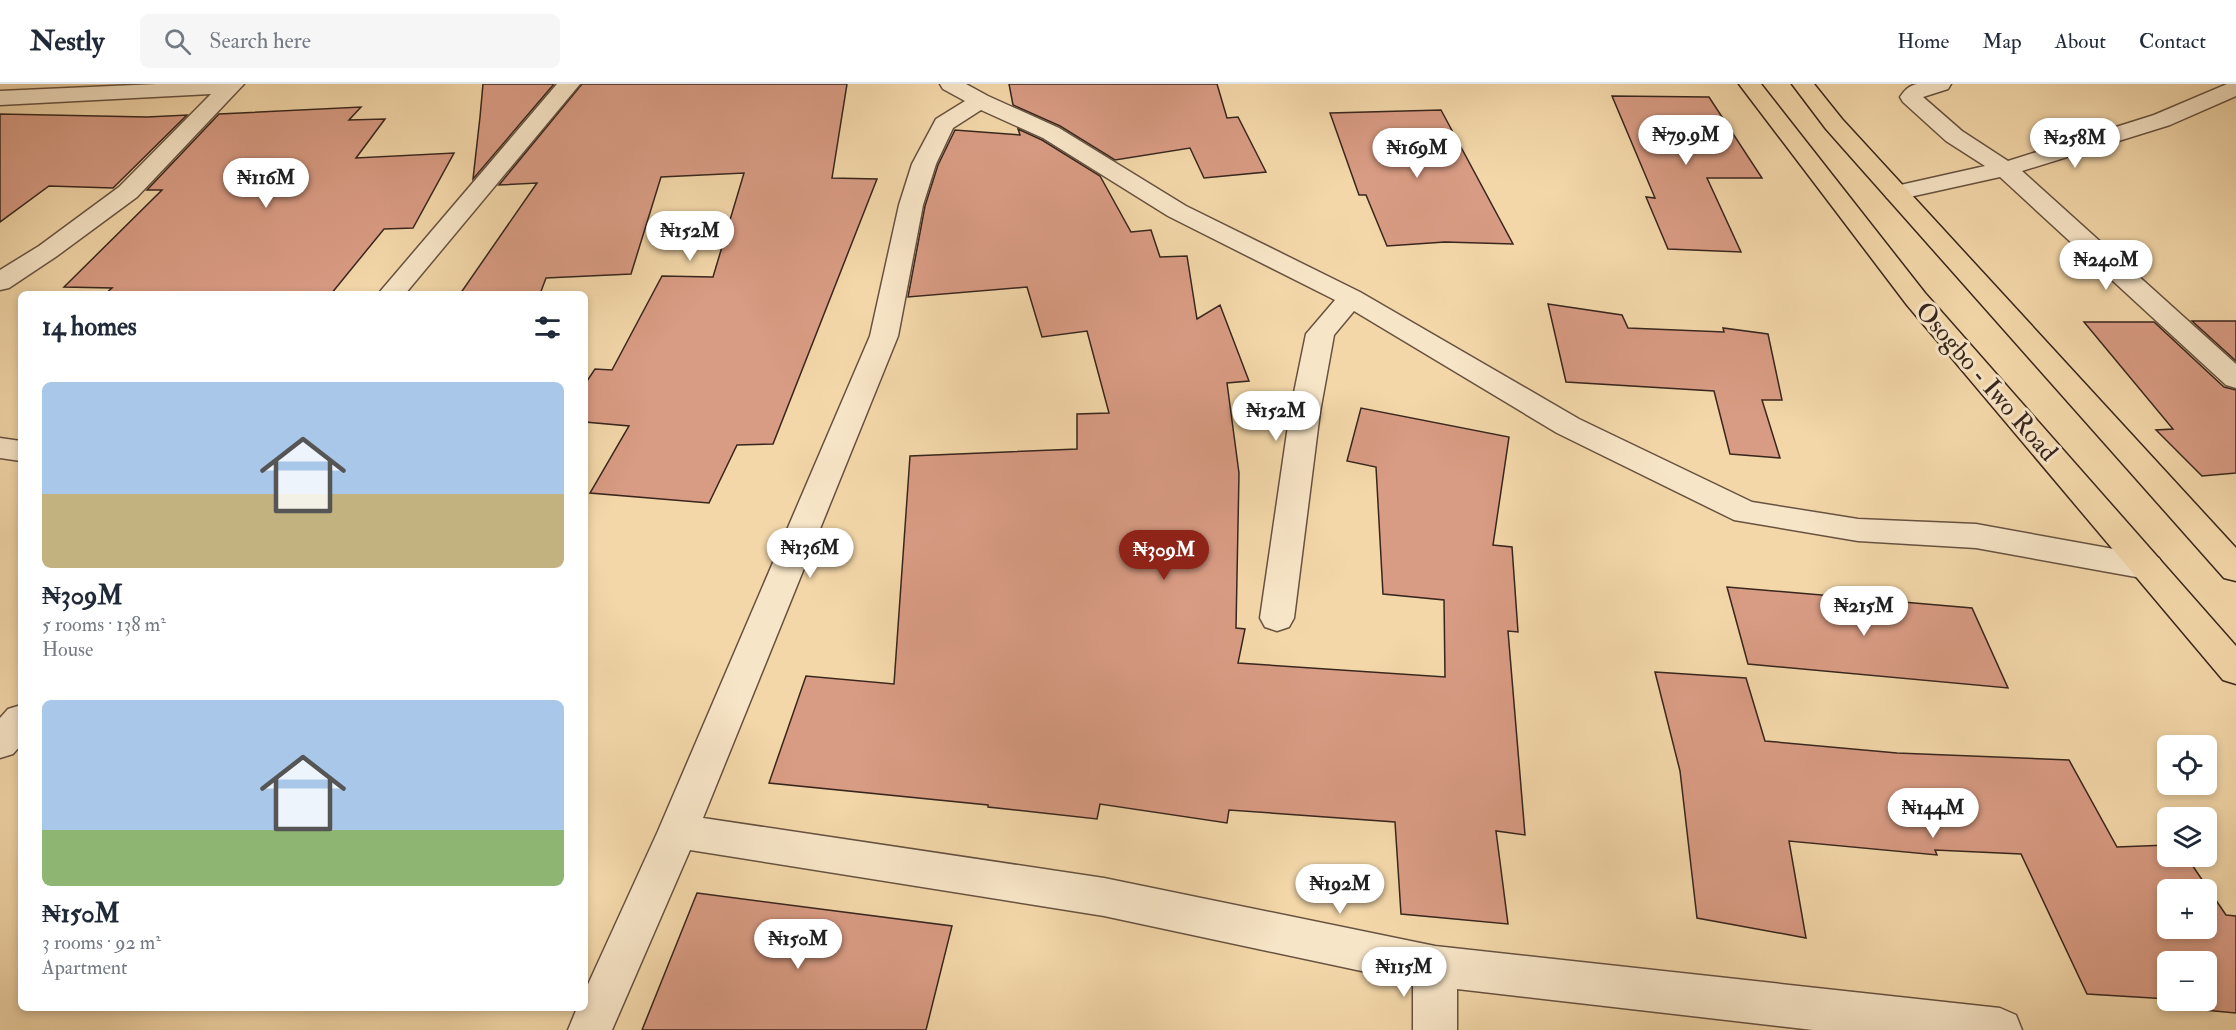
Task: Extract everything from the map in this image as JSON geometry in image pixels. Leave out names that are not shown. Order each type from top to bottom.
[{"type":"main road","name":"Osogbo - Iwo Road","points":[[1750,84],[1916,299],[2236,670]]},
{"type":"main road","points":[[1803,84],[1834,124],[2236,569]]},
{"type":"street","points":[[395,291],[569,84]]},
{"type":"street","points":[[951,84],[980,101],[1051,133],[1177,211],[1351,298],[1569,426],[1744,512],[1858,530],[1976,536],[2147,567]]},
{"type":"street","points":[[1940,84],[1916,91],[1911,97],[1954,136],[2005,169],[2236,379]]},
{"type":"street","points":[[0,98],[231,85]]},
{"type":"street","points":[[0,282],[48,251],[128,192],[231,85]]},
{"type":"street","points":[[1896,193],[2005,169],[2162,120],[2236,88]]},
{"type":"street","points":[[590,1030],[678,831],[884,336],[911,205],[924,164],[944,124],[980,101]]},
{"type":"street","points":[[1277,618],[1305,412],[1320,334],[1351,298]]},
{"type":"street","points":[[0,448],[18,451]]},
{"type":"street","points":[[0,743],[18,723]]},
{"type":"street","points":[[678,831],[1104,897],[1435,966],[2000,1030]]},
{"type":"street","points":[[1435,966],[1436,1030]]},
{"type":"building","points":[[483,84],[554,84],[473,179],[480,117]]},
{"type":"building","points":[[582,84],[847,84],[832,178],[877,179],[773,444],[737,445],[709,503],[590,493],[629,426],[588,422],[588,380],[595,369],[612,370],[662,276],[713,277],[744,173],[661,177],[631,274],[546,278],[541,291],[462,291],[537,183],[499,185]]},
{"type":"building","points":[[1009,84],[1217,84],[1227,118],[1238,117],[1266,172],[1204,178],[1190,148],[1115,160],[1060,126],[1013,105]]},
{"type":"building","points":[[1612,96],[1709,97],[1762,178],[1707,178],[1741,252],[1668,249],[1646,197],[1655,198]]},
{"type":"building","points":[[361,107],[349,120],[385,119],[356,158],[454,153],[413,228],[384,229],[333,291],[108,291],[112,288],[64,287],[162,190],[147,190],[219,114]]},
{"type":"building","points":[[1441,110],[1513,244],[1445,242],[1387,246],[1366,195],[1359,195],[1330,113]]},
{"type":"building","points":[[0,114],[147,117],[187,115],[113,188],[49,186],[0,222]]},
{"type":"building","points":[[1018,129],[1042,140],[1100,176],[1131,232],[1151,230],[1160,257],[1187,256],[1197,319],[1220,305],[1249,381],[1227,383],[1239,473],[1236,628],[1245,629],[1238,663],[1445,677],[1444,600],[1383,594],[1376,467],[1347,461],[1361,408],[1509,437],[1493,545],[1512,547],[1518,632],[1508,631],[1525,835],[1496,831],[1508,924],[1401,914],[1395,822],[1229,810],[1227,823],[1100,804],[1097,819],[988,807],[988,805],[769,783],[806,676],[894,684],[910,456],[1077,449],[1077,414],[1109,413],[1087,331],[1042,337],[1027,287],[908,297],[925,206],[938,165],[955,130],[1020,135]]},
{"type":"building","points":[[1548,304],[1622,315],[1628,328],[1724,332],[1723,328],[1768,334],[1782,400],[1762,400],[1780,458],[1730,454],[1714,391],[1566,382]]},
{"type":"building","points":[[2192,321],[2236,321],[2236,361]]},
{"type":"building","points":[[2084,322],[2154,322],[2224,387],[2236,390],[2236,473],[2202,476],[2156,430],[2173,429]]},
{"type":"building","points":[[1727,587],[1972,608],[2008,688],[1748,664]]},
{"type":"building","points":[[1655,672],[1746,678],[1765,741],[1897,753],[2069,760],[2117,847],[2157,845],[2157,867],[2193,867],[2202,879],[2157,879],[2157,939],[2217,939],[2217,902],[2226,915],[2236,916],[2236,1013],[2214,1011],[2217,1011],[2217,951],[2157,951],[2157,998],[2087,994],[2021,854],[1935,850],[1937,855],[1789,841],[1806,938],[1697,918],[1680,771]]},
{"type":"building","points":[[697,893],[952,926],[926,1030],[642,1030]]}]
